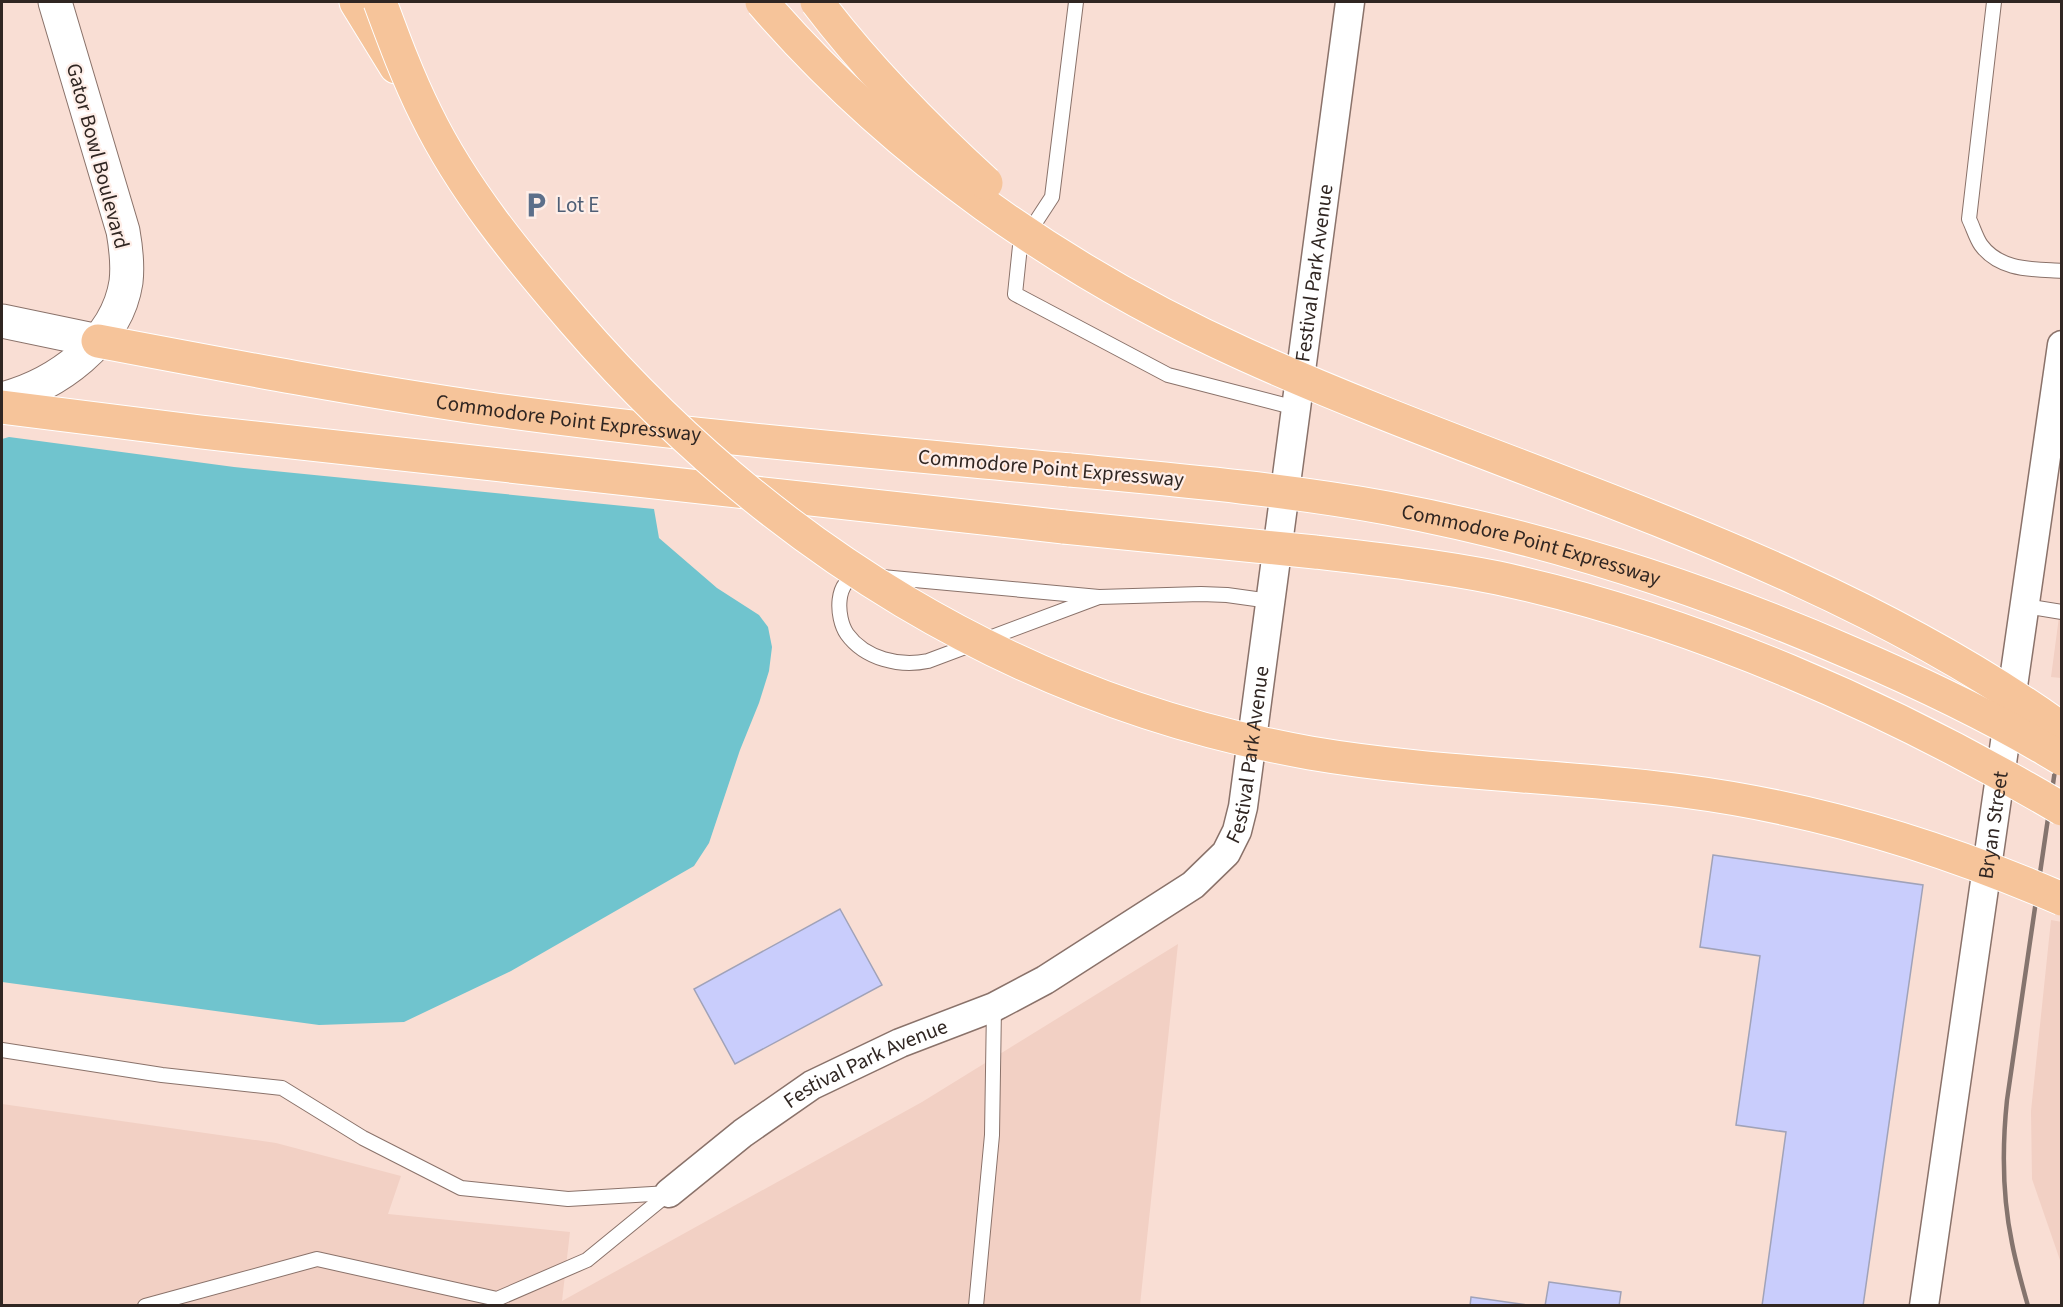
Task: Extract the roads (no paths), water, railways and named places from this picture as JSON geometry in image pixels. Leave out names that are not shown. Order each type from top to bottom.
[{"type":"highway","points":[[356,2],[486,212],[549,293],[622,374],[692,444],[758,501],[832,556],[923,614],[989,648],[1088,691],[1194,726],[1257,742],[1377,763],[1677,790],[1776,806],[1907,839],[1997,872],[2061,899]]},
{"type":"highway","points":[[380,2],[401,58],[428,118]]},
{"type":"highway","points":[[762,2],[845,87],[928,162],[1023,230],[1147,306],[1243,354],[1350,400],[1660,521],[1801,580],[1878,618],[1973,670],[2011,693],[2061,729]]},
{"type":"highway","points":[[817,2],[863,59],[947,147],[1000,195],[1069,252],[1147,306]]},
{"type":"highway","name":"Commodore Point Expressway","points":[[98,340],[323,383],[496,410],[675,433],[1253,488],[1320,497],[1451,522],[1575,553],[1698,592],[1821,639],[1940,693],[2061,759]]},
{"type":"highway","name":"Commodore Point Expressway","points":[[2,407],[201,432],[1393,561],[1496,578],[1574,597],[1707,640],[1830,690],[1960,752],[2061,809]]},
{"type":"street","points":[[35,2],[69,52]]},
{"type":"street","name":"Gator Bowl Boulevard","points":[[2,399],[44,384],[80,358],[98,340],[115,316],[126,282],[125,245],[119,216],[55,2]]},
{"type":"street","name":"Festival Park Avenue","points":[[669,1193],[743,1133],[812,1085],[900,1043],[994,1007],[1045,980],[1193,885],[1226,853],[1237,831],[1243,807],[1350,2]]},
{"type":"street","name":"Commodore Point Expressway","points":[[2,321],[98,340]]},
{"type":"street","name":"Bryan Street","points":[[1924,1305],[2025,606],[2057,416],[2061,345]]},
{"type":"lane","points":[[1076,2],[1052,197],[1020,246],[1015,294],[1168,375],[1296,408]]},
{"type":"lane","points":[[1994,2],[1969,219],[1981,245],[1998,260],[2018,268],[2061,271]]},
{"type":"lane","points":[[1099,597],[915,664],[885,659],[855,644],[840,619],[839,604],[847,581],[854,576],[865,575],[1099,597],[1201,594],[1270,601]]},
{"type":"lane","points":[[2025,606],[2061,612]]},
{"type":"lane","points":[[976,1305],[992,1135],[994,1007]]},
{"type":"lane","points":[[2,1050],[162,1075],[282,1088],[363,1138],[461,1188],[568,1199],[669,1193]]},
{"type":"lane","points":[[145,1305],[317,1259],[497,1302],[587,1260],[669,1193]]},
{"type":"water","points":[[9,437],[234,467],[654,509],[659,538],[717,588],[759,615],[768,627],[772,647],[769,671],[759,703],[740,750],[709,843],[694,866],[511,971],[404,1022],[319,1025],[2,982],[2,439]]},
{"type":"railway","points":[[2028,1306],[2015,1259],[2009,1225],[2005,1189],[2004,1136],[2007,1100],[2062,722]]},
{"type":"place","name":"Lot E","points":[[536,205]]}]
